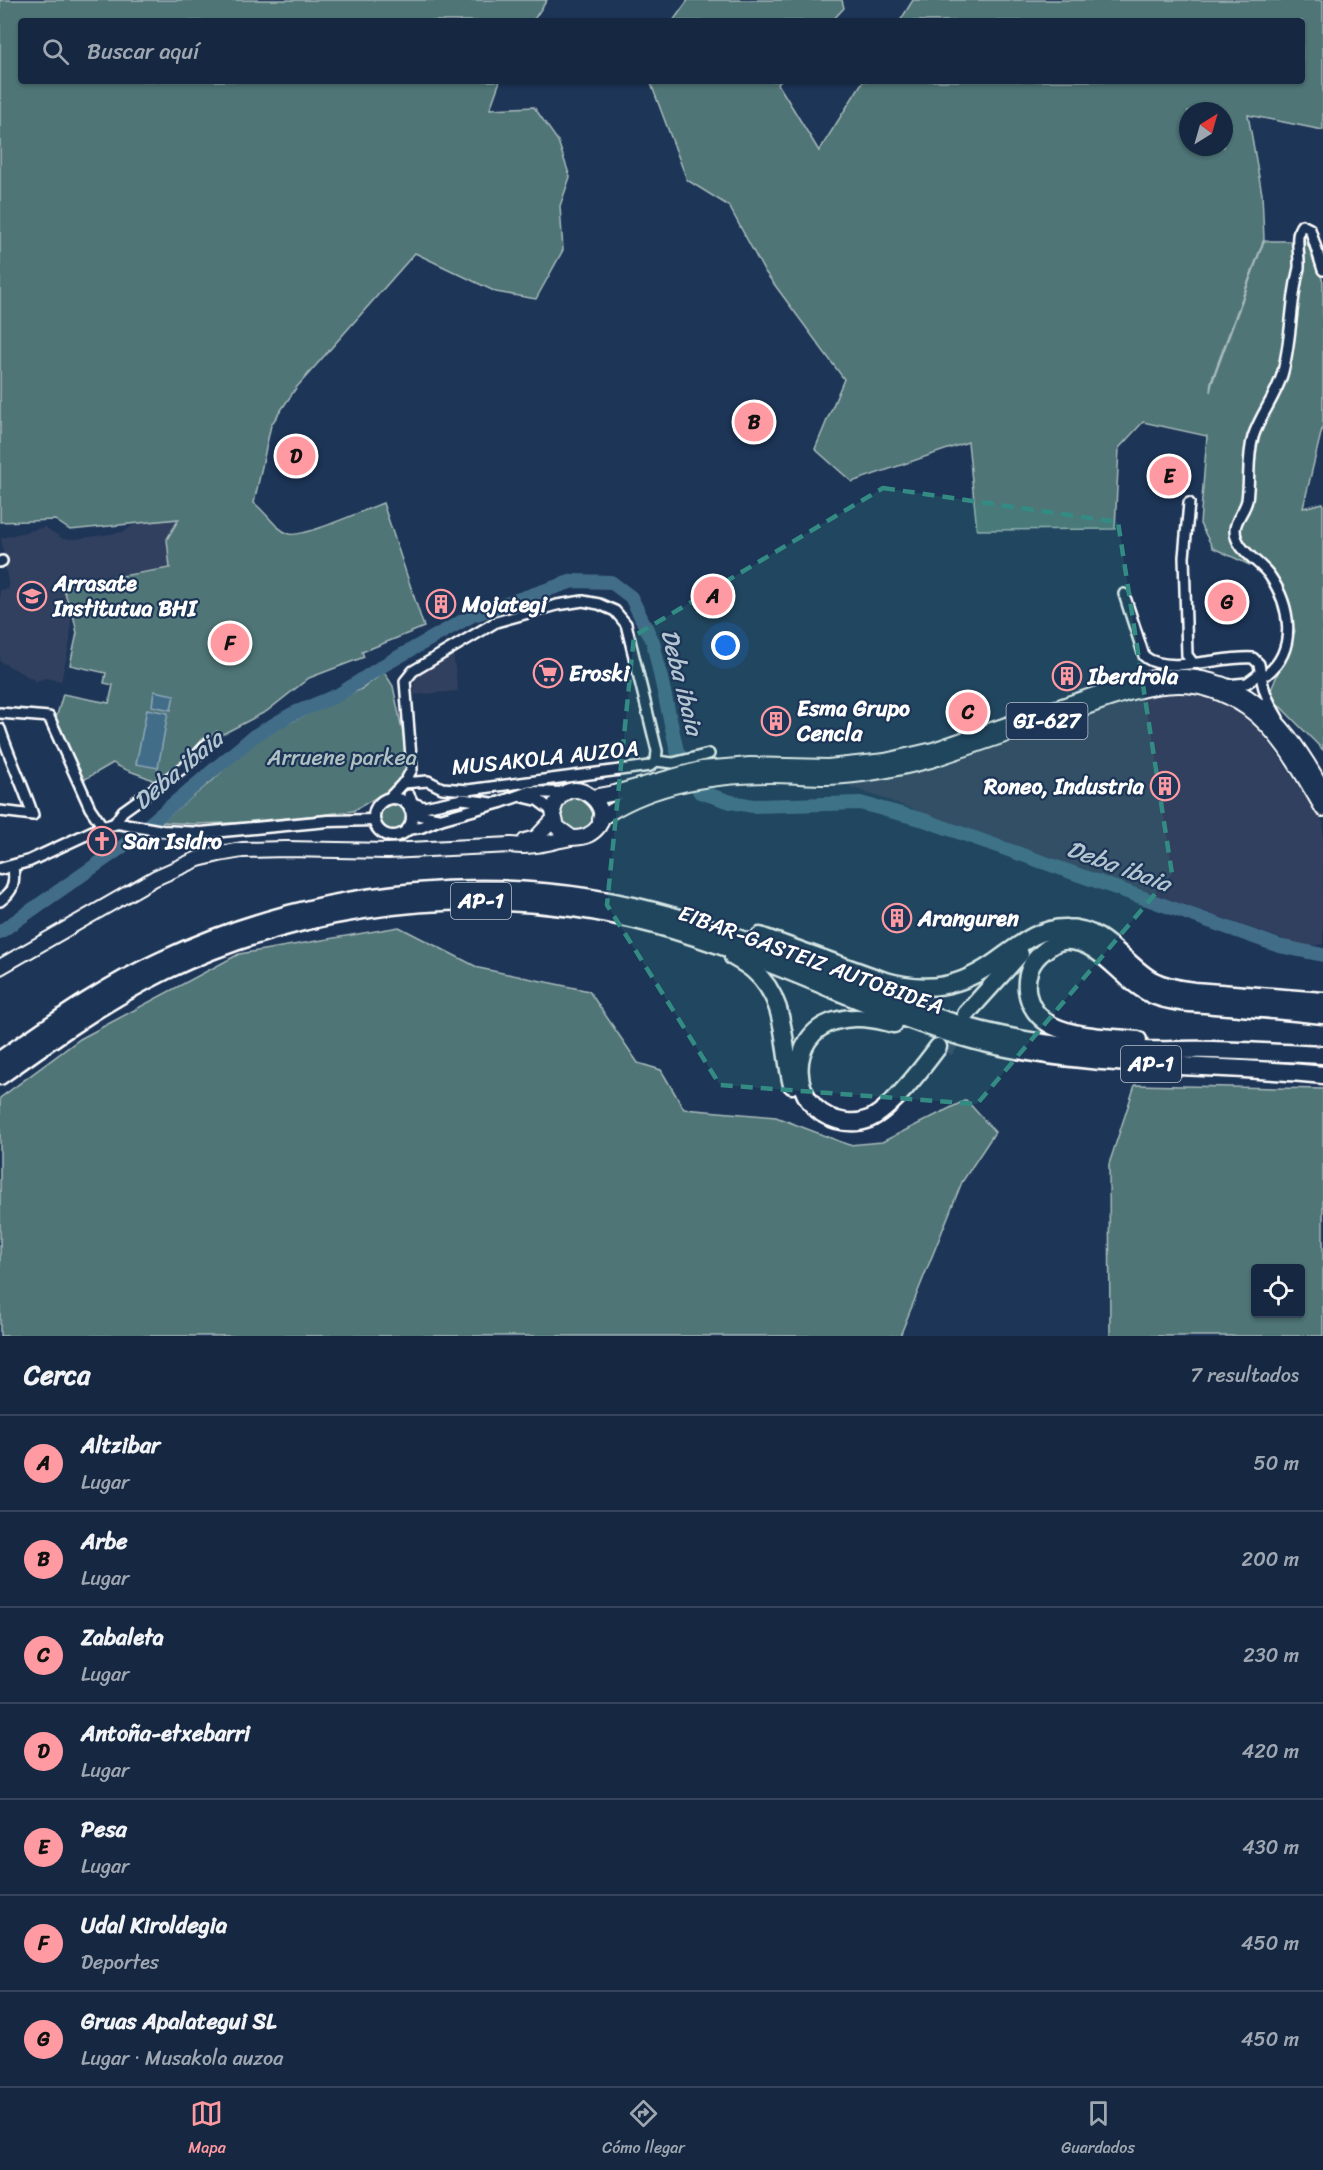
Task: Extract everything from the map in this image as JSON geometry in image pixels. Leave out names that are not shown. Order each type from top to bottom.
[{"type":"highway","name":"EIBAR-GASTEIZ AUTOBIDEA","points":[[0,1060],[116,983],[210,939],[262,921],[331,903],[427,891],[483,889],[578,896],[626,904],[677,917],[743,940],[892,1001],[984,1031],[1028,1041],[1066,1046],[1142,1050],[1210,1050],[1323,1055]]},
{"type":"highway","points":[[578,896],[610,896],[688,913],[903,986],[919,988],[952,984],[969,978],[989,966],[1025,940],[1050,937],[1086,945],[1101,955],[1137,987],[1163,999],[1323,1015]]},
{"type":"highway","name":"EIBAR-GASTEIZ AUTOBIDEA","points":[[0,1076],[92,1012],[165,971],[215,950],[324,917],[427,903],[487,901],[565,907],[620,917],[740,952],[940,1032],[1023,1052],[1123,1063],[1266,1069],[1323,1075]]},
{"type":"highway","points":[[1210,1050],[1095,1035],[1052,1026],[1039,1017],[1026,995],[1031,964],[1050,937],[1066,927],[1092,933],[1114,948],[1148,978],[1174,988],[1194,992],[1323,1001]]},
{"type":"highway","points":[[970,1016],[1025,959],[1046,944],[1050,937]]},
{"type":"highway","points":[[715,945],[754,971],[770,991],[780,1012],[788,1071],[793,1090],[809,1113],[831,1127],[841,1130],[863,1129],[884,1119],[900,1105],[942,1048],[890,1106],[867,1120],[842,1122],[820,1112],[810,1103],[803,1091],[799,1076],[799,1064],[809,1040],[820,1029],[834,1021],[851,1018],[877,1019],[934,1036],[980,1042]]},
{"type":"main road","name":"GI-627","points":[[716,772],[750,765],[828,767],[885,761],[933,750],[1104,691],[1155,677],[1200,677],[1239,690],[1255,701],[1289,737],[1323,790]]},
{"type":"main road","name":"GI-627","points":[[511,845],[536,838],[553,815],[558,800],[567,793],[581,791],[593,797],[615,793],[675,775],[716,772],[828,777],[889,770],[931,760],[1143,689],[1181,685],[1216,691],[1250,709],[1275,735],[1291,757],[1323,810]]},
{"type":"main road","name":"GI-627","points":[[0,968],[155,878],[198,860],[242,850],[388,851],[511,845],[529,847],[588,835],[600,819],[675,775]]},
{"type":"main road","points":[[593,797],[598,803],[600,819]]},
{"type":"main road","points":[[553,815],[563,834],[571,837]]},
{"type":"street","points":[[1226,685],[1247,683],[1259,674],[1267,674],[1273,670],[1286,646],[1289,621],[1287,611],[1271,577],[1241,546],[1235,528],[1247,500],[1251,445],[1254,435],[1275,393],[1284,368],[1299,268],[1300,251],[1297,236],[1302,225],[1310,229],[1323,270]]},
{"type":"street","points":[[1189,503],[1184,578],[1187,654],[1193,663]]},
{"type":"street","points":[[1124,594],[1144,656],[1150,661],[1193,663],[1253,658],[1259,664],[1265,697],[1289,737]]},
{"type":"street","name":"MUSAKOLA AUZOA","points":[[388,800],[403,783],[409,777],[413,764],[405,681],[413,671],[496,622],[557,606],[584,602],[599,604],[615,611],[626,624],[657,751],[656,761],[650,766],[468,790],[442,788],[428,781],[403,783]]},
{"type":"street","points":[[0,713],[49,717],[90,808],[108,826],[131,825],[162,831],[201,833],[337,820],[374,820]]},
{"type":"street","points":[[0,729],[33,815],[0,811]]},
{"type":"street","points":[[0,869],[44,855],[108,826],[123,811],[190,763],[207,744]]},
{"type":"street","name":"MUSAKOLA AUZOA","points":[[656,761],[675,775],[706,755]]},
{"type":"street","points":[[0,764],[12,765]]},
{"type":"street","points":[[442,788],[423,785],[412,790],[409,803],[412,820],[408,829],[402,834],[391,836],[380,831],[374,820],[378,805],[388,800],[399,799],[409,803],[424,807],[462,799],[495,804]]},
{"type":"street","name":"MUSAKOLA AUZOA","points":[[408,829],[421,827],[529,792],[567,793]]},
{"type":"street","name":"MUSAKOLA AUZOA","points":[[521,796],[530,796],[538,800],[553,815]]},
{"type":"street","points":[[409,803],[420,815],[440,819]]},
{"type":"street","points":[[0,901],[13,890],[13,866]]},
{"type":"highlighted area","points":[[883,488],[1118,522],[1172,874],[977,1104],[720,1085],[607,905],[634,636]]},
{"type":"shaded area","name":"Arrasate Institutua BHI","points":[[144,519],[179,519],[167,548],[171,568],[62,586],[71,618],[70,642],[61,681],[46,678],[36,681],[0,661],[0,590],[9,589],[1,538],[45,527],[63,539],[76,539],[123,532]]},
{"type":"shaded area","points":[[453,653],[458,691],[414,695],[414,675]]},
{"type":"shaded area","points":[[154,691],[174,695],[171,710],[152,706]]},
{"type":"shaded area","points":[[1172,691],[1202,694],[1241,711],[1261,730],[1323,822],[1323,944],[1305,947],[850,787],[854,783],[931,767],[1144,695]]},
{"type":"shaded area","points":[[147,709],[168,713],[158,768],[136,764]]},
{"type":"green space","points":[[0,0],[547,0],[535,18],[18,18],[18,84],[499,84],[490,109],[534,107],[558,141],[570,177],[560,206],[563,250],[536,299],[496,292],[415,253],[296,388],[271,425],[254,503],[284,532],[296,534],[320,528],[383,503],[424,627],[362,652],[364,657],[309,678],[267,711],[221,735],[217,731],[189,760],[173,767],[166,776],[154,781],[113,763],[82,781],[55,722],[63,694],[109,703],[113,685],[104,683],[106,673],[70,665],[77,633],[73,614],[62,586],[170,568],[167,539],[179,519],[70,530],[55,520],[0,522]]},
{"type":"green space","points":[[688,0],[842,0],[844,8],[835,18],[675,18]]},
{"type":"green space","points":[[913,0],[1323,0],[1323,130],[1248,115],[1262,194],[1264,239],[1211,382],[1210,392],[1264,241],[1306,241],[1323,281],[1323,425],[1303,508],[1323,503],[1323,750],[1269,695],[1295,631],[1265,572],[1213,548],[1200,524],[1207,436],[1143,422],[1119,448],[1115,529],[977,530],[968,442],[852,482],[815,449],[844,379],[763,269],[729,206],[687,180],[651,84],[778,84],[819,151],[861,84],[1305,84],[1305,18],[902,18]]},
{"type":"green space","name":"Arruene parkea","points":[[384,672],[393,686],[409,763],[409,770],[396,786],[353,811],[257,822],[195,824],[161,822],[213,780],[256,738],[363,688]]},
{"type":"green space","points":[[575,794],[593,802],[595,822],[587,832],[567,833],[556,810],[559,804]]},
{"type":"green space","points":[[393,805],[402,809],[406,818],[402,827],[393,831],[384,827],[380,818],[384,809]]},
{"type":"green space","points":[[399,927],[479,968],[589,991],[638,1063],[661,1070],[684,1109],[776,1117],[849,1145],[882,1142],[966,1100],[995,1132],[962,1182],[900,1336],[0,1336],[0,1098],[80,1039],[239,954]]},
{"type":"green space","points":[[1135,1085],[1323,1089],[1323,1336],[1110,1336],[1109,1164]]},
{"type":"waterway","name":"Deba ibaia","points":[[0,932],[122,847],[254,736],[292,714],[338,695],[384,665],[473,615],[573,581],[611,582],[631,597],[653,642],[677,751],[700,792],[753,806],[860,803],[924,820],[1279,946],[1323,955]]},
{"type":"tunnel","points":[[945,1050],[966,1025]]},
{"type":"place","name":"Arbe","points":[[754,422]]},
{"type":"place","name":"Antoña-etxebarri","points":[[296,456]]},
{"type":"place","name":"Pesa","points":[[1169,476]]},
{"type":"place","name":"Arrasate Institutua BHI","points":[[32,596]]},
{"type":"place","name":"Altzibar","points":[[713,596]]},
{"type":"place","name":"Gruas Apalategui SL","points":[[1227,602]]},
{"type":"place","name":"Mojategi","points":[[441,604]]},
{"type":"place","name":"Udal Kiroldegia","points":[[230,643]]},
{"type":"place","name":"Eroski","points":[[548,673]]},
{"type":"place","name":"Iberdrola","points":[[1067,676]]},
{"type":"place","name":"Zabaleta","points":[[968,712]]},
{"type":"place","name":"Esma Grupo Cencla","points":[[776,721]]},
{"type":"place","name":"Roneo, Industria","points":[[1165,786]]},
{"type":"place","name":"San Isidro","points":[[102,841]]},
{"type":"place","name":"Aranguren","points":[[897,918]]}]
